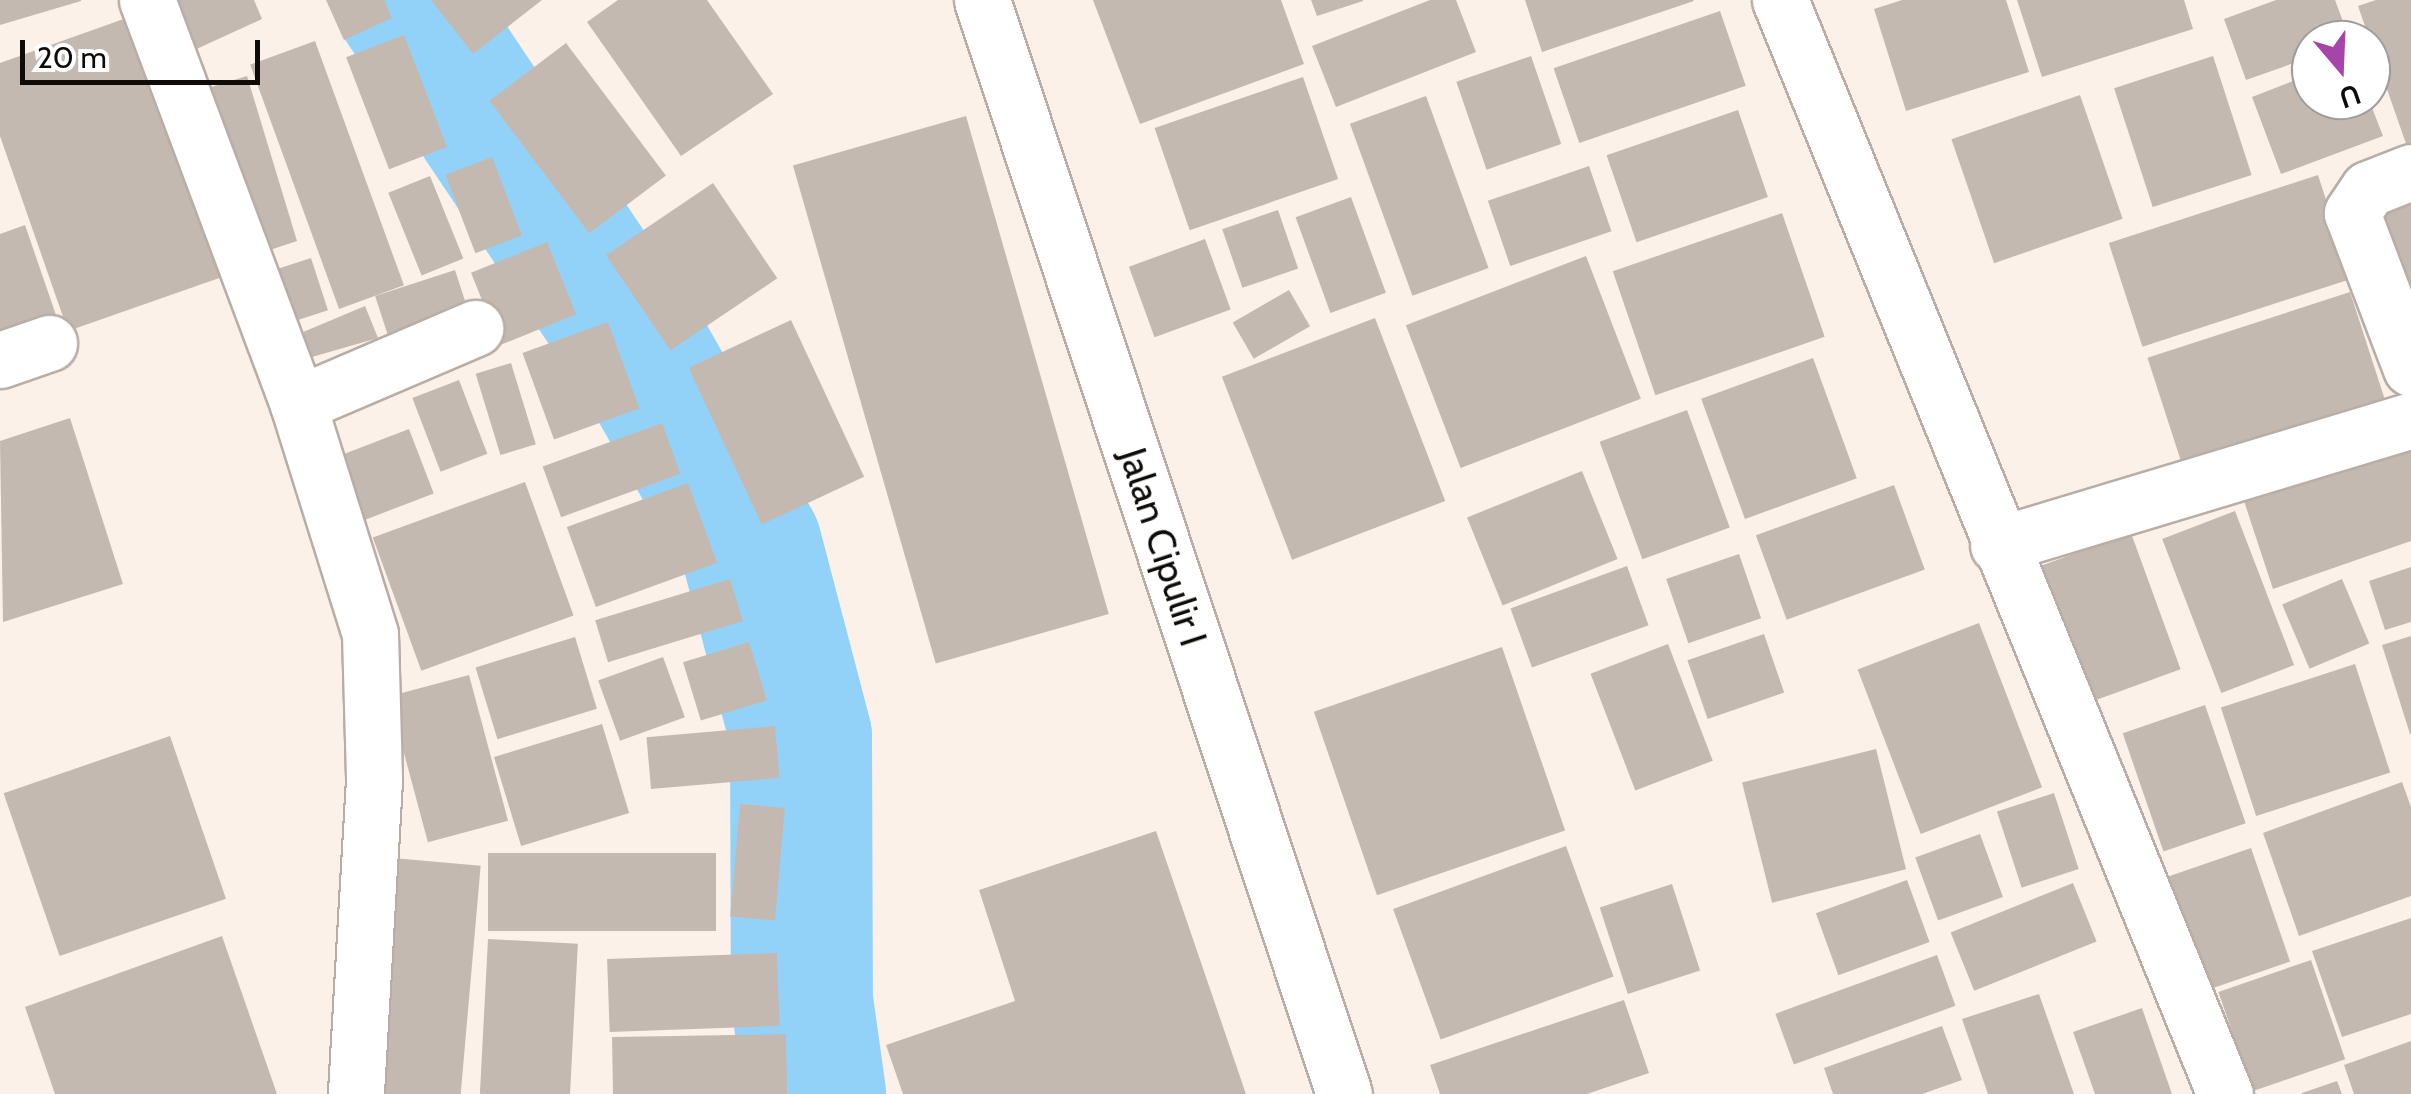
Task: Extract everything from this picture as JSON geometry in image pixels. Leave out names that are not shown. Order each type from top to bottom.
[{"type":"street","points":[[147,0],[298,404],[370,634],[374,780],[356,1094]]},
{"type":"street","name":"Jalan Cipulir I","points":[[982,0],[1344,1094]]},
{"type":"street","points":[[1780,0],[1998,545],[2225,1094]]},
{"type":"street","points":[[2411,172],[2368,189],[2352,213],[2411,368]]},
{"type":"street","points":[[298,404],[475,328]]},
{"type":"street","points":[[1998,545],[2411,420]]},
{"type":"building","points":[[0,0],[81,0],[81,1],[0,25]]},
{"type":"building","points":[[151,0],[254,0],[262,19],[179,57]]},
{"type":"building","points":[[326,0],[384,0],[392,18],[344,40]]},
{"type":"building","points":[[431,0],[542,0],[473,54]]},
{"type":"building","points":[[618,0],[707,0],[773,94],[681,156],[587,22]]},
{"type":"building","points":[[1093,0],[1281,0],[1304,64],[1140,124]]},
{"type":"building","points":[[1311,0],[1363,0],[1363,1],[1317,16]]},
{"type":"building","points":[[1430,0],[1456,0],[1476,52],[1336,107],[1312,46]]},
{"type":"building","points":[[1525,0],[1693,0],[1694,1],[1542,52]]},
{"type":"building","points":[[1902,0],[2006,0],[2029,72],[1906,111],[1874,9]]},
{"type":"building","points":[[2017,0],[2184,0],[2193,29],[2042,77]]},
{"type":"building","points":[[2276,0],[2335,0],[2342,20],[2291,20],[2291,64],[2246,80],[2224,19]]},
{"type":"building","points":[[2376,0],[2411,0],[2411,158],[2391,101],[2391,20],[2363,20],[2358,6]]},
{"type":"building","points":[[1720,11],[1746,86],[1579,143],[1554,68]]},
{"type":"building","points":[[132,16],[225,276],[68,331],[0,136],[0,63]]},
{"type":"building","points":[[404,35],[447,147],[389,169],[346,57]]},
{"type":"building","points":[[315,41],[404,285],[339,309],[250,65]]},
{"type":"building","points":[[566,43],[666,176],[589,233],[489,101]]},
{"type":"building","points":[[1531,56],[1561,144],[1487,170],[1456,82]]},
{"type":"building","points":[[2213,56],[2252,175],[2153,207],[2114,88]]},
{"type":"building","points":[[247,76],[297,241],[258,254],[195,92]]},
{"type":"building","points":[[1303,77],[1338,179],[1190,230],[1155,128]]},
{"type":"building","points":[[2291,82],[2291,120],[2377,120],[2383,136],[2281,174],[2252,97]]},
{"type":"building","points":[[2080,95],[2123,219],[1994,263],[1951,139]]},
{"type":"building","points":[[1426,96],[1489,268],[1412,296],[1350,124]]},
{"type":"building","points":[[1738,110],[1768,197],[1637,242],[1607,155]]},
{"type":"building","points":[[966,116],[1109,614],[936,664],[793,166]]},
{"type":"building","points":[[492,157],[522,235],[475,253],[445,175]]},
{"type":"building","points":[[1589,166],[1611,231],[1510,266],[1488,201]]},
{"type":"building","points":[[2318,175],[2352,279],[2142,347],[2109,243]]},
{"type":"building","points":[[430,176],[463,259],[422,275],[388,193]]},
{"type":"building","points":[[713,183],[777,278],[670,350],[606,255]]},
{"type":"building","points":[[1351,197],[1386,293],[1330,313],[1296,217]]},
{"type":"building","points":[[2411,201],[2411,311],[2375,215]]},
{"type":"building","points":[[1278,210],[1298,269],[1242,288],[1222,229]]},
{"type":"building","points":[[1782,213],[1825,337],[1655,395],[1613,271]]},
{"type":"building","points":[[25,225],[56,315],[0,335],[0,234]]},
{"type":"building","points":[[1205,239],[1231,309],[1155,337],[1129,267]]},
{"type":"building","points":[[547,242],[576,314],[500,345],[471,273]]},
{"type":"building","points":[[1586,256],[1641,399],[1461,468],[1406,325]]},
{"type":"building","points":[[311,258],[328,310],[279,326],[262,274]]},
{"type":"building","points":[[455,270],[469,313],[389,339],[375,296]]},
{"type":"building","points":[[1289,290],[1310,326],[1254,359],[1233,322]]},
{"type":"building","points":[[2350,292],[2387,406],[2185,472],[2147,358]]},
{"type":"building","points":[[365,306],[378,338],[305,359],[296,335]]},
{"type":"building","points":[[1375,318],[1445,501],[1292,560],[1222,377]]},
{"type":"building","points":[[791,320],[864,477],[762,525],[689,368]]},
{"type":"building","points":[[608,322],[639,408],[554,440],[522,353]]},
{"type":"building","points":[[1813,358],[1857,478],[1745,519],[1701,399]]},
{"type":"building","points":[[511,363],[536,444],[500,455],[476,374]]},
{"type":"building","points":[[459,380],[487,454],[441,472],[412,398]]},
{"type":"building","points":[[1687,410],[1730,527],[1642,559],[1600,442]]},
{"type":"building","points":[[70,418],[123,584],[3,622],[0,441]]},
{"type":"building","points":[[662,423],[680,474],[561,517],[543,466]]},
{"type":"building","points":[[409,429],[434,493],[363,521],[338,456]]},
{"type":"building","points":[[2411,435],[2411,541],[2273,589],[2241,492]]},
{"type":"building","points":[[1582,471],[1618,559],[1503,606],[1467,517]]},
{"type":"building","points":[[525,482],[574,615],[421,671],[373,537]]},
{"type":"building","points":[[688,483],[717,563],[596,607],[567,527]]},
{"type":"building","points":[[1894,485],[1925,570],[1787,620],[1756,535]]},
{"type":"building","points":[[2235,511],[2294,665],[2221,693],[2162,539]]},
{"type":"building","points":[[2131,533],[2181,669],[2081,706],[2031,569]]},
{"type":"building","points":[[1739,554],[1761,618],[1688,643],[1666,579]]},
{"type":"building","points":[[1627,566],[1649,625],[1532,668],[1510,608]]},
{"type":"building","points":[[2411,567],[2411,622],[2385,630],[2369,581]]},
{"type":"building","points":[[730,579],[743,621],[608,662],[595,620]]},
{"type":"building","points":[[2342,579],[2369,643],[2310,669],[2282,604]]},
{"type":"building","points":[[1979,623],[2042,787],[1921,834],[1858,670]]},
{"type":"building","points":[[1764,634],[1784,693],[1708,719],[1687,660]]},
{"type":"building","points":[[2411,636],[2411,734],[2410,734],[2382,645]]},
{"type":"building","points":[[575,637],[597,709],[497,739],[476,667]]},
{"type":"building","points":[[749,642],[767,700],[701,721],[683,662]]},
{"type":"building","points":[[1668,644],[1713,761],[1635,790],[1591,674]]},
{"type":"building","points":[[1502,647],[1565,830],[1377,895],[1314,712]]},
{"type":"building","points":[[663,657],[685,717],[620,741],[598,681]]},
{"type":"building","points":[[2355,664],[2390,772],[2256,816],[2221,708]]},
{"type":"building","points":[[469,675],[508,821],[428,842],[389,696]]},
{"type":"building","points":[[2205,705],[2246,823],[2163,852],[2123,733]]},
{"type":"building","points":[[602,724],[629,813],[521,846],[494,757]]},
{"type":"building","points":[[775,726],[780,778],[651,789],[646,737]]},
{"type":"building","points":[[170,736],[226,899],[60,956],[4,793]]},
{"type":"building","points":[[1876,749],[1906,869],[1772,903],[1742,782]]},
{"type":"building","points":[[2402,782],[2411,807],[2411,896],[2299,936],[2263,833]]},
{"type":"building","points":[[2054,793],[2079,869],[2022,888],[1997,812]]},
{"type":"building","points":[[740,804],[785,808],[775,920],[730,917]]},
{"type":"building","points":[[1156,831],[1246,1094],[903,1094],[886,1045],[1015,1001],[979,890]]},
{"type":"building","points":[[1980,834],[2003,897],[1938,921],[1915,858]]},
{"type":"building","points":[[1566,846],[1614,977],[1441,1040],[1393,909]]},
{"type":"building","points":[[2251,848],[2290,961],[2187,997],[2148,883]]},
{"type":"building","points":[[488,853],[716,853],[716,931],[488,931]]},
{"type":"building","points":[[393,858],[481,866],[461,1094],[372,1094]]},
{"type":"building","points":[[1907,880],[1930,942],[1838,975],[1816,913]]},
{"type":"building","points":[[2073,883],[2097,941],[1974,991],[1951,932]]},
{"type":"building","points":[[1672,884],[1700,971],[1628,994],[1600,907]]},
{"type":"building","points":[[2411,918],[2411,1014],[2342,1037],[2312,951]]},
{"type":"building","points":[[222,936],[277,1094],[55,1094],[25,1007]]},
{"type":"building","points":[[488,939],[578,944],[570,1094],[480,1094]]},
{"type":"building","points":[[777,953],[780,1026],[610,1032],[607,959]]},
{"type":"building","points":[[1937,955],[1955,1006],[1794,1065],[1775,1014]]},
{"type":"building","points":[[2311,960],[2345,1059],[2253,1091],[2218,992]]},
{"type":"building","points":[[2039,994],[2074,1094],[1988,1094],[1962,1019]]},
{"type":"building","points":[[1624,1000],[1649,1073],[1587,1094],[1440,1094],[1430,1065]]},
{"type":"building","points":[[2142,1008],[2172,1094],[2095,1094],[2073,1032]]},
{"type":"building","points":[[1942,1026],[1962,1080],[1922,1094],[1833,1094],[1824,1068]]},
{"type":"building","points":[[786,1034],[787,1094],[613,1094],[612,1037]]},
{"type":"building","points":[[2411,1041],[2411,1094],[2354,1094],[2344,1065]]},
{"type":"building","points":[[2337,1081],[2342,1094],[2302,1094],[2302,1093]]},
{"type":"waterway","points":[[404,0],[644,358],[751,546],[801,737],[802,1001],[815,1094]]}]
